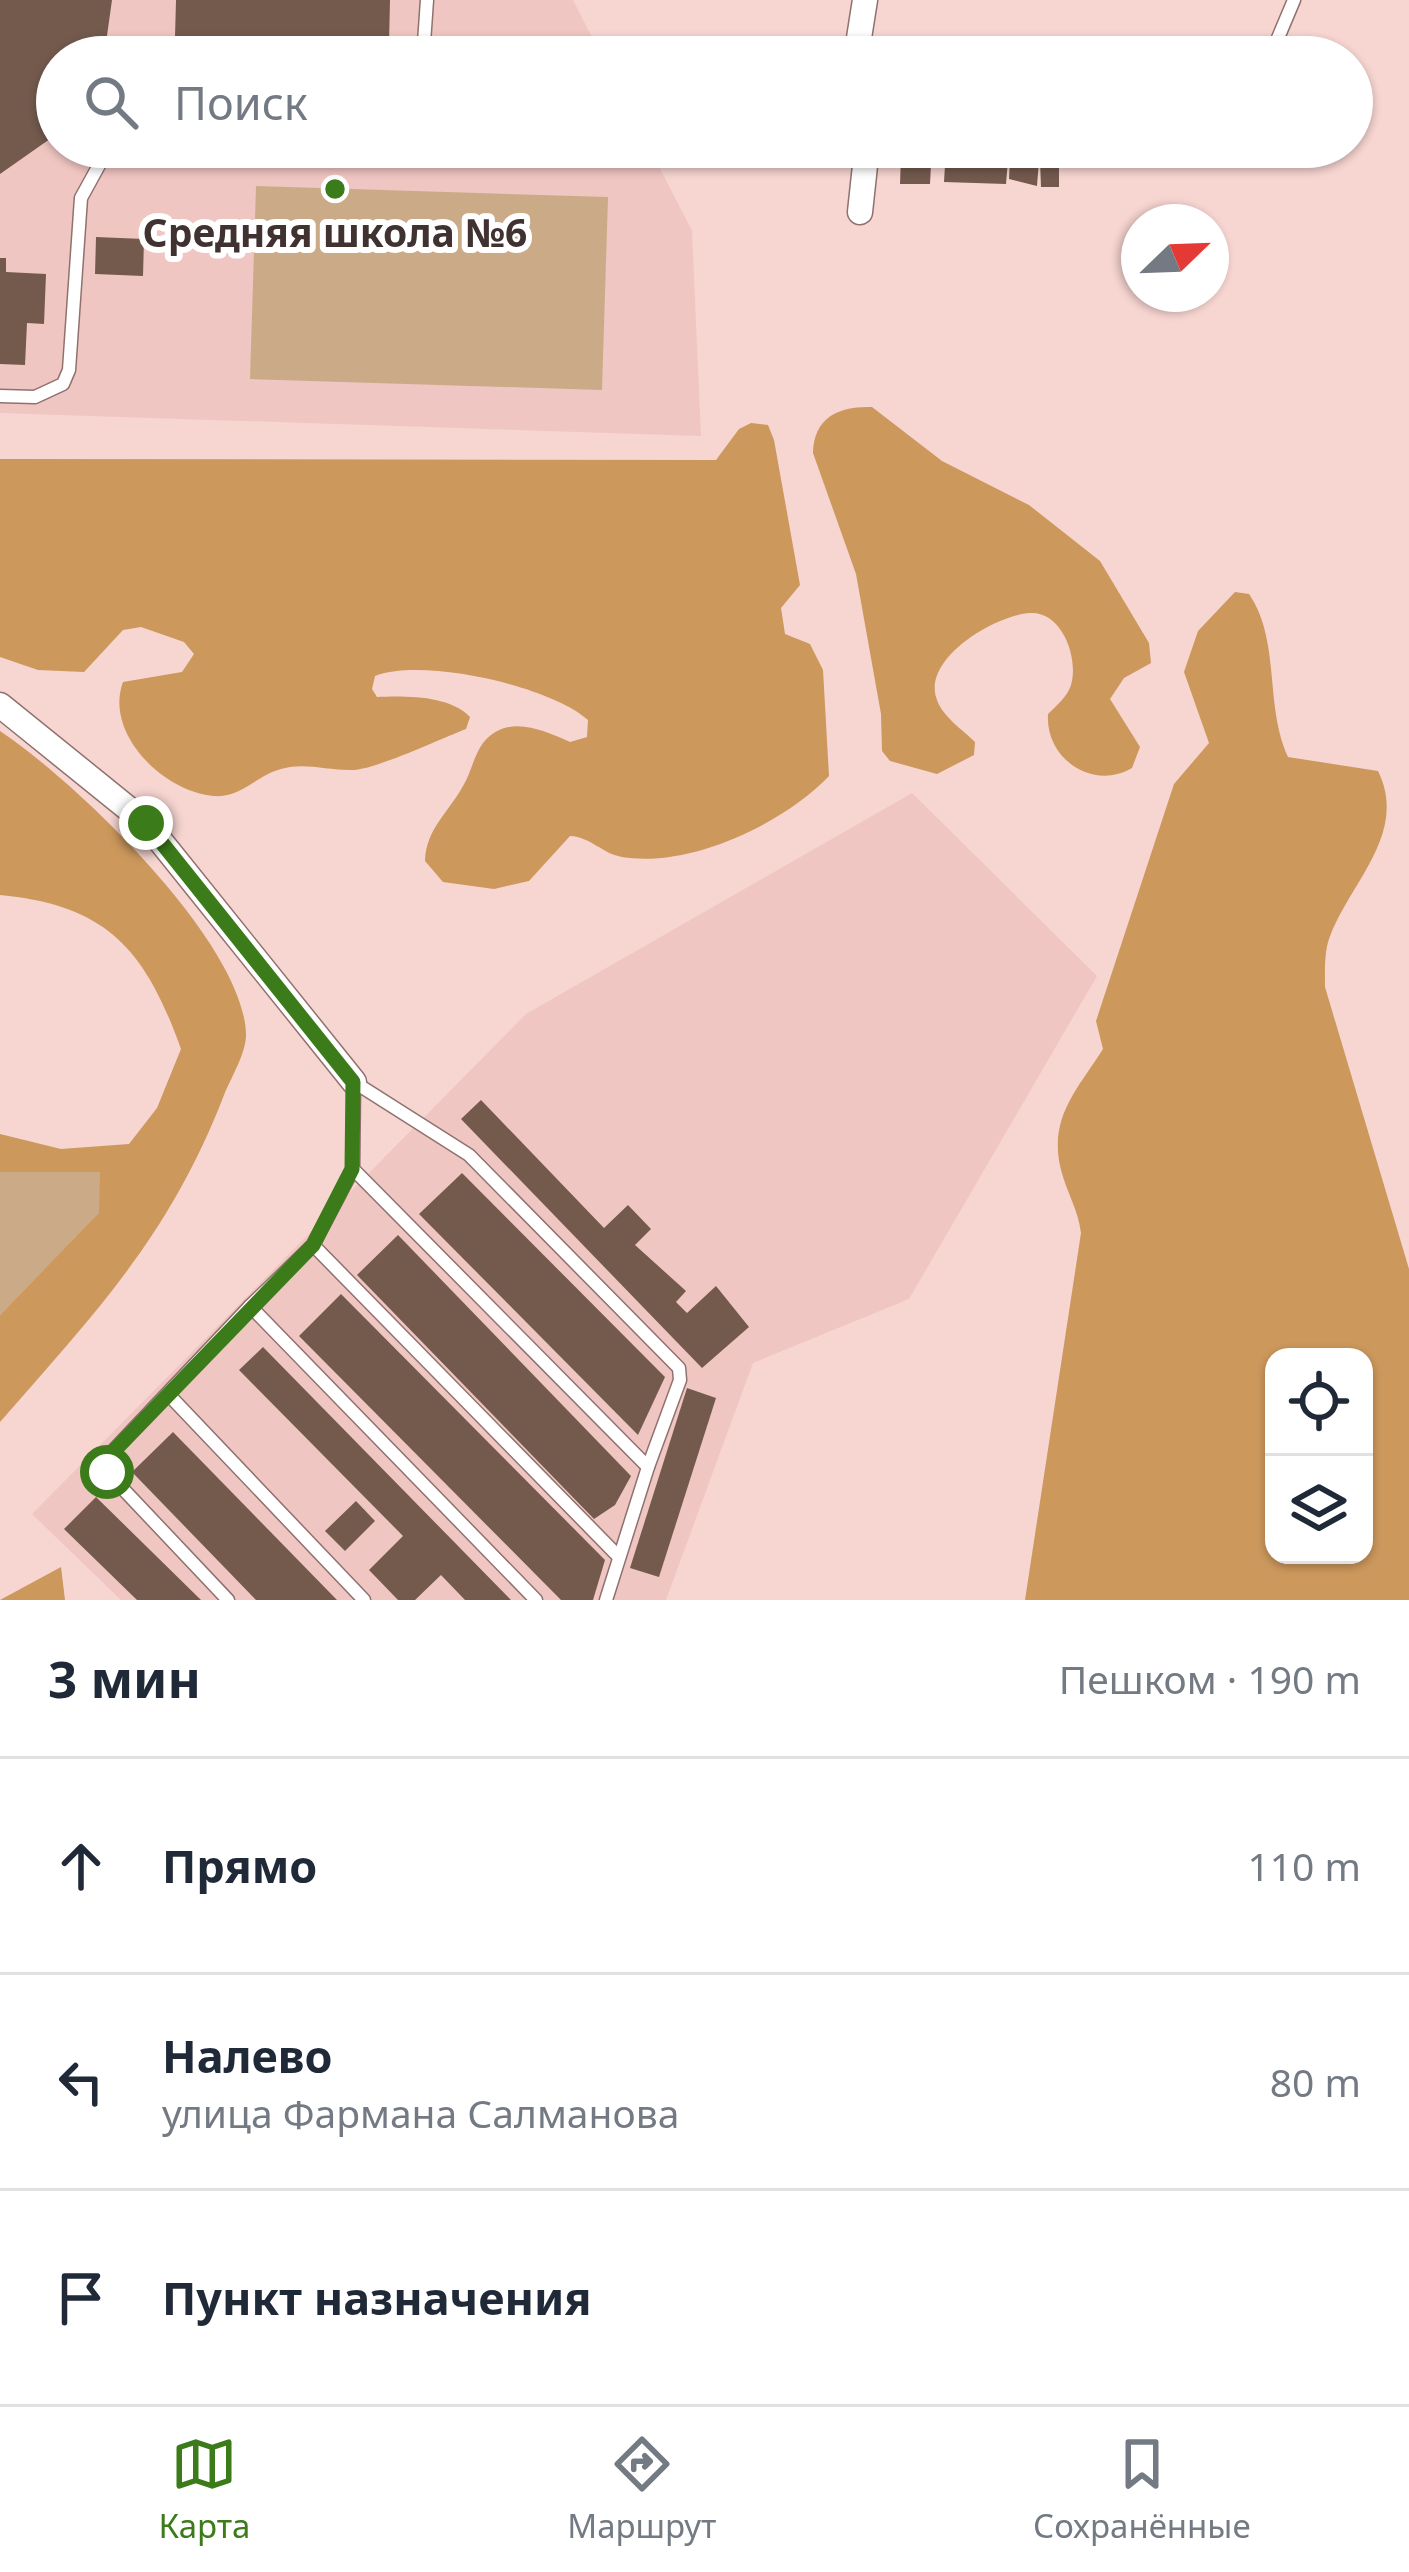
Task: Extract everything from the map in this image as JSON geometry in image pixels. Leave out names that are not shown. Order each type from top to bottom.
[{"type":"street","points":[[859,36],[865,0]]},
{"type":"street","points":[[860,212],[865,168]]},
{"type":"street","points":[[0,705],[146,823],[353,1082]]},
{"type":"lane","points":[[424,36],[427,0]]},
{"type":"lane","points":[[1279,36],[1294,0]]},
{"type":"lane","points":[[0,396],[35,397],[63,384],[69,370],[81,198],[97,168]]},
{"type":"lane","points":[[228,1600],[107,1472],[110,1455],[313,1245],[352,1169],[353,1082]]},
{"type":"lane","points":[[353,1082],[469,1155],[679,1367],[680,1380],[605,1600]]},
{"type":"lane","points":[[352,1169],[648,1467]]},
{"type":"lane","points":[[313,1245],[618,1556]]},
{"type":"lane","points":[[250,1306],[536,1600]]},
{"type":"lane","points":[[168,1394],[364,1600]]},
{"type":"shaded area","name":"Средняя школа №6","points":[[0,0],[573,0],[591,36],[36,36],[36,168],[660,168],[692,231],[701,436],[0,413]]},
{"type":"shaded area","points":[[256,186],[608,197],[602,390],[250,379]]},
{"type":"shaded area","points":[[872,407],[942,461],[1029,505],[1100,561],[1149,643],[1151,663],[1124,678],[1110,699],[1140,747],[1132,768],[1102,776],[1087,773],[1054,745],[1048,714],[1069,689],[1073,674],[1070,650],[1051,620],[1030,613],[981,631],[940,669],[937,700],[948,718],[975,742],[974,755],[937,774],[890,761],[882,751],[881,714],[856,574],[813,453],[818,430],[830,416]]},
{"type":"shaded area","points":[[751,423],[768,425],[774,440],[800,585],[781,608],[785,634],[810,644],[823,670],[829,776],[761,826],[705,849],[649,859],[622,857],[570,836],[529,881],[494,889],[443,882],[425,861],[426,850],[483,743],[514,726],[570,742],[587,737],[588,720],[517,686],[423,670],[375,676],[372,689],[377,697],[426,698],[451,704],[470,717],[466,729],[365,768],[290,767],[233,794],[214,796],[176,784],[158,772],[142,757],[122,721],[123,682],[182,672],[194,654],[184,642],[141,627],[123,630],[84,672],[38,670],[0,657],[0,459],[716,460],[739,429]]},
{"type":"shaded area","points":[[1235,592],[1249,594],[1265,632],[1276,716],[1288,757],[1378,771],[1386,794],[1386,816],[1373,858],[1329,939],[1325,987],[1409,1269],[1409,1600],[1025,1600],[1081,1233],[1061,1170],[1058,1135],[1067,1105],[1103,1049],[1096,1021],[1174,784],[1209,743],[1184,672],[1198,631]]},
{"type":"shaded area","points":[[0,731],[110,824],[187,911],[218,956],[238,998],[246,1035],[203,1145],[155,1231],[99,1307],[0,1422],[0,1315],[99,1213],[100,1172],[0,1172],[0,1134],[61,1149],[129,1144],[157,1108],[181,1049],[153,985],[118,939],[69,910],[0,895]]},
{"type":"shaded area","points":[[912,793],[1097,976],[909,1299],[753,1363],[666,1600],[121,1600],[32,1514],[526,1014]]},
{"type":"shaded area","points":[[100,1171],[100,1213],[0,1315],[0,1172]]},
{"type":"shaded area","points":[[61,1567],[65,1600],[0,1600]]},
{"type":"building","points":[[0,0],[112,0],[107,36],[36,36],[36,149],[0,174]]},
{"type":"building","points":[[176,0],[390,0],[389,36],[175,36]]},
{"type":"building","points":[[901,168],[931,168],[930,184],[900,184]]},
{"type":"building","points":[[945,168],[1007,168],[1006,184],[944,182]]},
{"type":"building","points":[[1010,168],[1038,168],[1037,186],[1009,179]]},
{"type":"building","points":[[1040,168],[1059,168],[1059,187],[1041,187]]},
{"type":"building","points":[[96,237],[144,239],[143,276],[95,274]]},
{"type":"building","points":[[0,258],[6,258],[6,272],[46,274],[44,324],[27,323],[25,365],[0,364]]},
{"type":"building","points":[[481,1100],[604,1228],[628,1205],[651,1229],[635,1245],[686,1291],[676,1302],[687,1313],[716,1286],[749,1327],[702,1368],[461,1119]]},
{"type":"building","points":[[462,1173],[665,1377],[638,1435],[419,1214]]},
{"type":"building","points":[[398,1235],[631,1476],[615,1505],[594,1519],[357,1275]]},
{"type":"building","points":[[341,1294],[605,1560],[593,1600],[561,1600],[299,1336]]},
{"type":"building","points":[[263,1347],[511,1600],[465,1600],[441,1575],[415,1600],[398,1600],[369,1570],[403,1536],[239,1370]]},
{"type":"building","points":[[687,1388],[716,1398],[659,1577],[630,1568]]},
{"type":"building","points":[[173,1432],[337,1600],[256,1600],[132,1472]]},
{"type":"building","points":[[96,1497],[201,1600],[137,1600],[64,1529]]},
{"type":"building","points":[[356,1501],[375,1521],[345,1551],[325,1531]]},
{"type":"place","name":"Средняя школа №6","points":[[335,189]]},
{"type":"route","points":[[107,1472],[110,1455],[313,1245],[352,1169],[353,1082],[146,823]]}]
